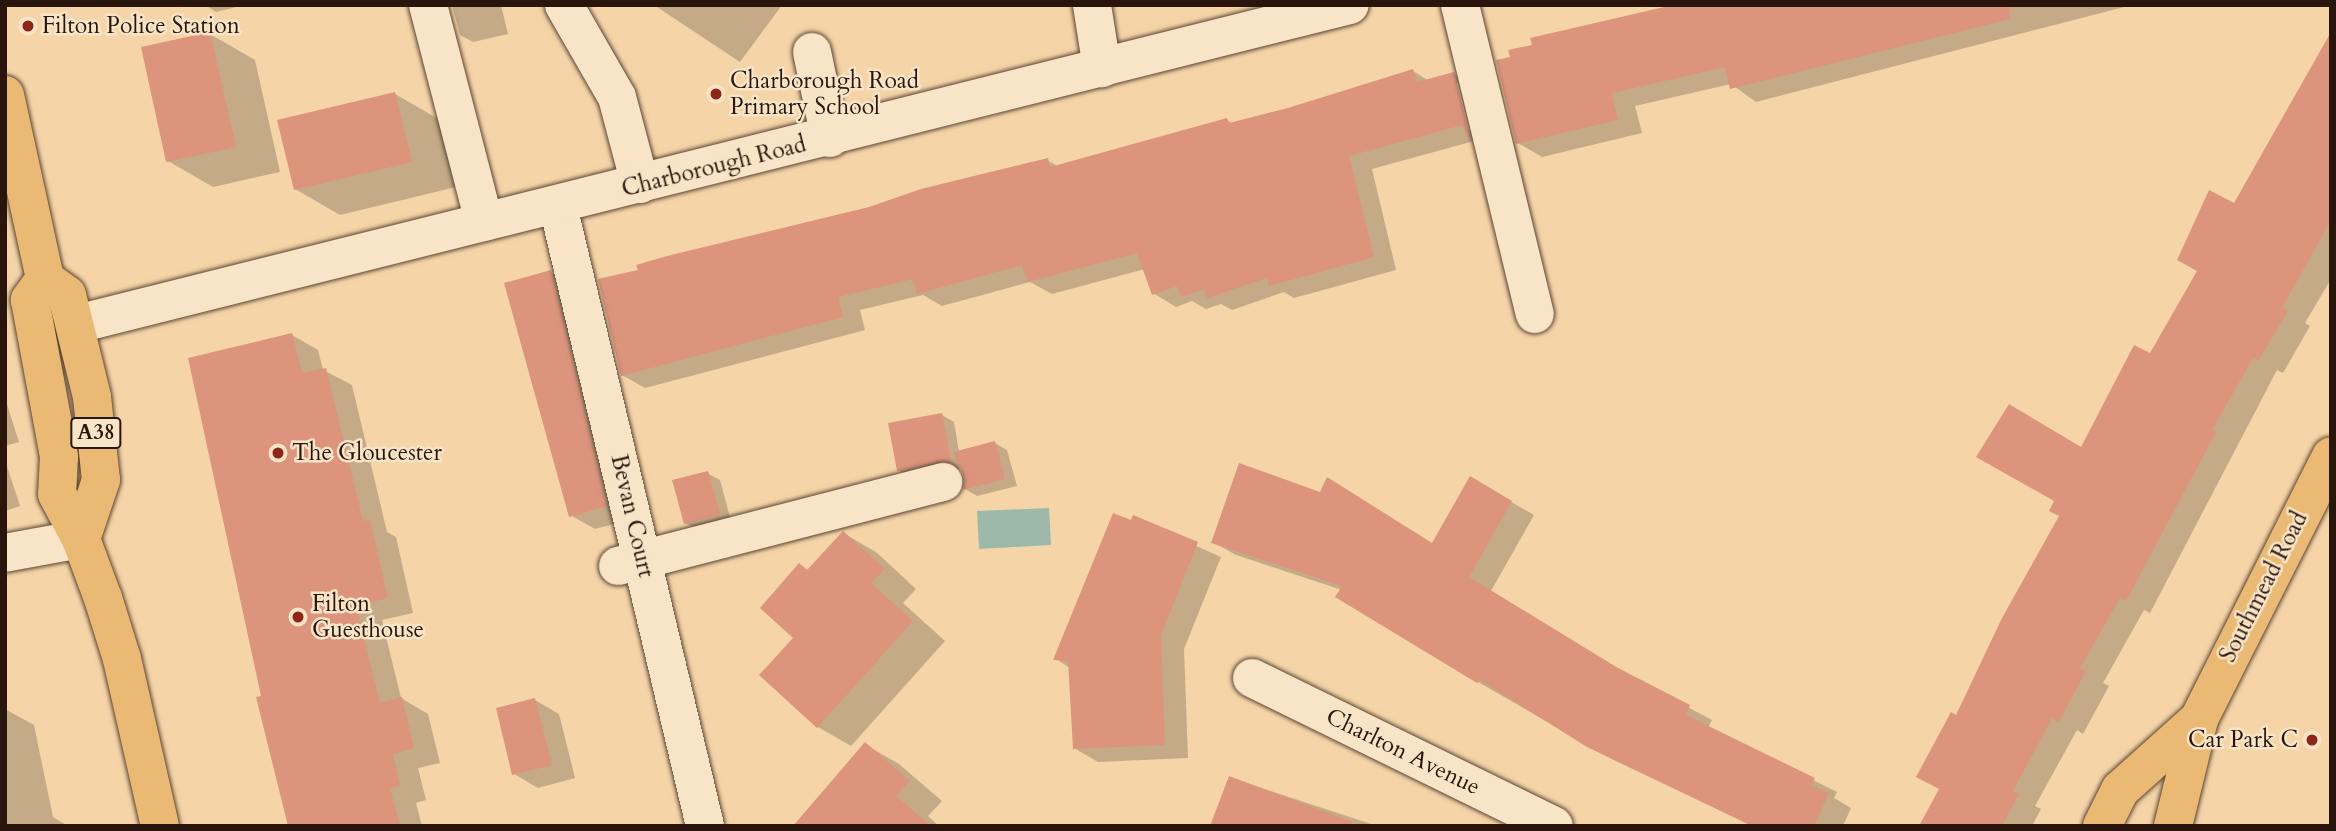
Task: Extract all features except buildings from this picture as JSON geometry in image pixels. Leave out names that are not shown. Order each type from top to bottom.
[{"type":"main road","points":[[5,95],[45,279]]},
{"type":"main road","name":"A38","points":[[81,539],[101,480],[92,397],[77,324],[66,295],[45,279],[30,300],[58,457],[57,494],[81,539],[122,659],[160,826]]},
{"type":"main road","name":"Southmead Road","points":[[2173,826],[2199,719],[2331,456]]},
{"type":"main road","name":"Southmead Road","points":[[2102,826],[2120,790],[2199,719]]},
{"type":"street","points":[[428,5],[484,222]]},
{"type":"street","points":[[564,5],[617,97],[640,184]]},
{"type":"street","points":[[1092,5],[1102,68]]},
{"type":"street","name":"Charborough Road","points":[[77,324],[830,138],[1350,5]]},
{"type":"street","points":[[1460,5],[1535,314]]},
{"type":"street","points":[[812,52],[830,138]]},
{"type":"street","name":"Bevan Court","points":[[558,206],[630,563],[705,826]]},
{"type":"street","points":[[630,563],[943,482]]},
{"type":"street","points":[[5,553],[81,539]]},
{"type":"street","name":"Charlton Avenue","points":[[1252,678],[1553,826]]},
{"type":"shaded area","points":[[1049,508],[1051,545],[979,549],[977,511]]},
{"type":"place","name":"Filton Police Station","points":[[28,26]]},
{"type":"place","name":"Charborough Road Primary School","points":[[716,94]]},
{"type":"place","name":"The Gloucester","points":[[278,453]]},
{"type":"place","name":"Filton Guesthouse","points":[[298,617]]},
{"type":"place","name":"Car Park C","points":[[2312,740]]}]
